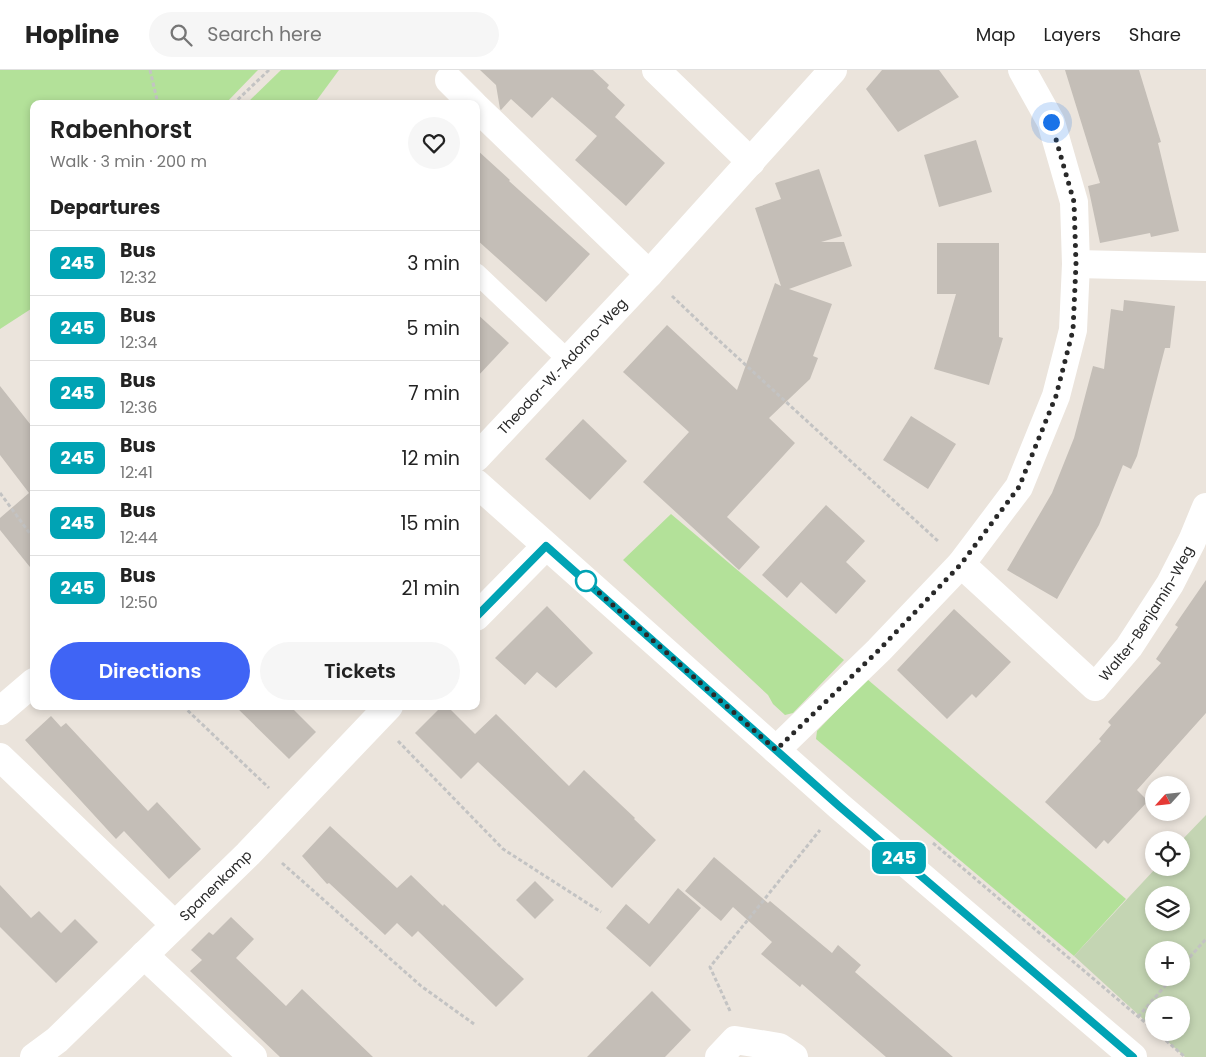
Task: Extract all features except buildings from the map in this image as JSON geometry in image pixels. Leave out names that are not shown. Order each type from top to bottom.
[{"type":"street","points":[[656,70],[751,162]]},
{"type":"street","name":"Theodor-W.-Adorno-Weg","points":[[480,454],[649,274],[833,70]]},
{"type":"street","points":[[776,750],[879,650],[961,564],[1019,487],[1056,396],[1073,330],[1076,264],[1074,202],[1051,122],[1022,70]]},
{"type":"street","points":[[449,80],[469,100]]},
{"type":"street","points":[[480,111],[649,274]]},
{"type":"street","points":[[1076,264],[1206,267]]},
{"type":"street","points":[[480,487],[839,806],[1124,1049]]},
{"type":"street","name":"Walter-Benjamin-Weg","points":[[961,564],[1095,687],[1129,647],[1170,584],[1192,541],[1206,507]]},
{"type":"street","points":[[480,613],[546,546]]},
{"type":"street","points":[[0,711],[30,685]]},
{"type":"street","name":"Spanenkamp","points":[[34,1057],[57,1040],[259,843],[383,713]]},
{"type":"street","points":[[0,757],[175,924]]},
{"type":"street","points":[[144,955],[253,1057]]},
{"type":"street","points":[[727,1048],[779,1047],[794,1057]]},
{"type":"lane","points":[[480,277],[568,360]]},
{"type":"path","points":[[150,70],[157,100]]},
{"type":"path","points":[[237,100],[269,70]]},
{"type":"path","points":[[649,274],[961,564]]},
{"type":"path","points":[[0,493],[30,533]]},
{"type":"path","points":[[187,710],[292,808]]},
{"type":"path","points":[[383,713],[502,848],[601,912]]},
{"type":"path","points":[[727,1048],[736,1023],[710,967],[839,806]]},
{"type":"path","points":[[259,843],[421,986],[474,1024]]},
{"type":"path","points":[[1190,957],[1206,939]]},
{"type":"path","points":[[1124,1049],[1167,986]]},
{"type":"path","points":[[1166,1041],[1185,1057]]},
{"type":"green space","points":[[0,70],[258,70],[229,100],[30,100],[30,310],[0,329]]},
{"type":"green space","points":[[281,70],[339,70],[317,100],[250,100]]},
{"type":"green space","points":[[671,514],[844,660],[793,713],[785,715],[773,704],[768,695],[623,560]]},
{"type":"green space","points":[[867,679],[1126,899],[1074,956],[816,739],[817,731]]},
{"type":"green space","points":[[1206,815],[1206,1057],[1185,1057],[1167,1041],[1190,1041],[1190,996],[1145,996],[1145,1021],[1074,956],[1149,876],[1190,876],[1190,832]]},
{"type":"bus line","name":"245","points":[[480,613],[546,546],[839,806],[1133,1057]]},
{"type":"route","points":[[586,581],[776,750],[879,650],[961,564],[1019,487],[1056,396],[1073,330],[1076,264],[1074,202],[1051,122]]}]
